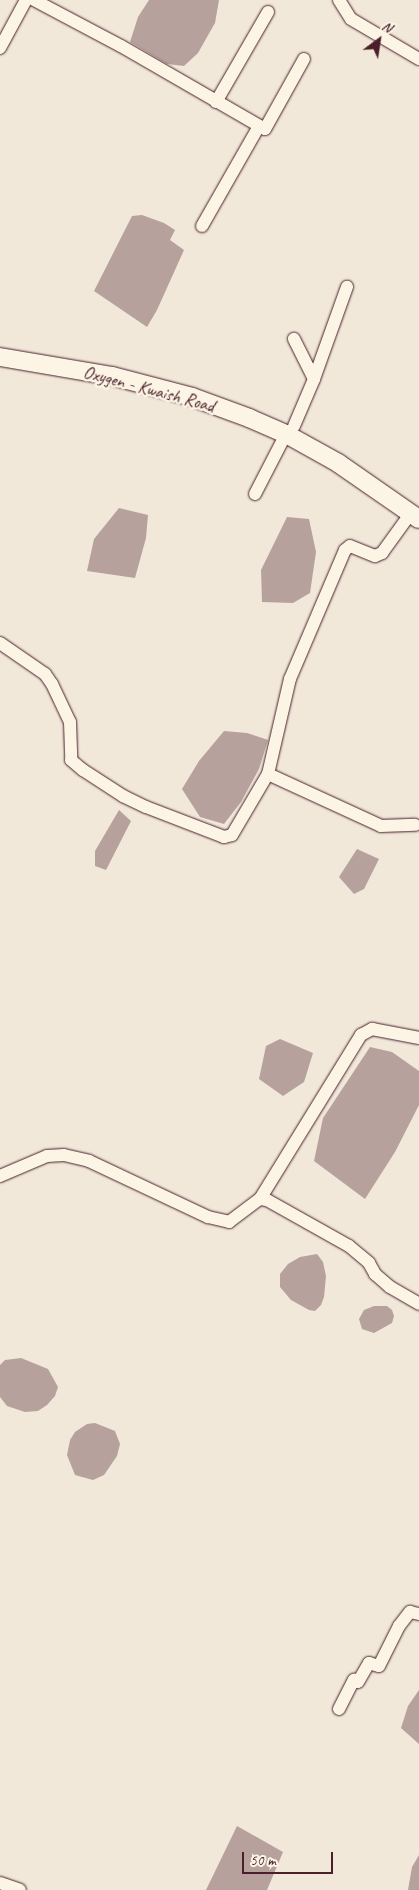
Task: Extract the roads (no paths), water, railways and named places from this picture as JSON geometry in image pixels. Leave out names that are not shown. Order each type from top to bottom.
[{"type":"main road","name":"Oxygen - Kwaish Road","points":[[0,345],[84,360],[168,380],[255,408],[290,430],[369,469],[416,512]]},
{"type":"main road","name":"Oxygen - Kwaish Road","points":[[0,357],[112,376],[192,397],[290,430]]},
{"type":"street","points":[[0,48],[26,0]]},
{"type":"street","points":[[34,0],[121,46],[265,129],[304,59]]},
{"type":"street","points":[[339,0],[351,19],[419,59]]},
{"type":"street","points":[[216,102],[268,12]]},
{"type":"street","points":[[202,226],[259,126]]},
{"type":"street","points":[[256,494],[290,430],[314,379],[347,287]]},
{"type":"street","points":[[294,339],[314,379]]},
{"type":"street","points":[[0,642],[45,674],[55,690],[70,722],[71,760],[123,796],[162,814],[224,837],[232,834],[268,774],[290,679],[345,550],[350,546],[375,556],[382,553],[416,512]]},
{"type":"street","points":[[268,774],[381,826],[415,825]]},
{"type":"street","points":[[0,1176],[47,1156],[64,1154],[88,1161],[208,1217],[229,1222],[260,1199],[361,1035],[372,1029],[419,1038]]},
{"type":"street","points":[[260,1199],[267,1200],[349,1246],[369,1263],[374,1274],[419,1304]]},
{"type":"street","points":[[339,1709],[354,1680],[358,1682],[369,1663],[379,1666],[399,1626],[410,1612],[419,1614]]},
{"type":"street","points":[[0,1883],[20,1890]]}]
